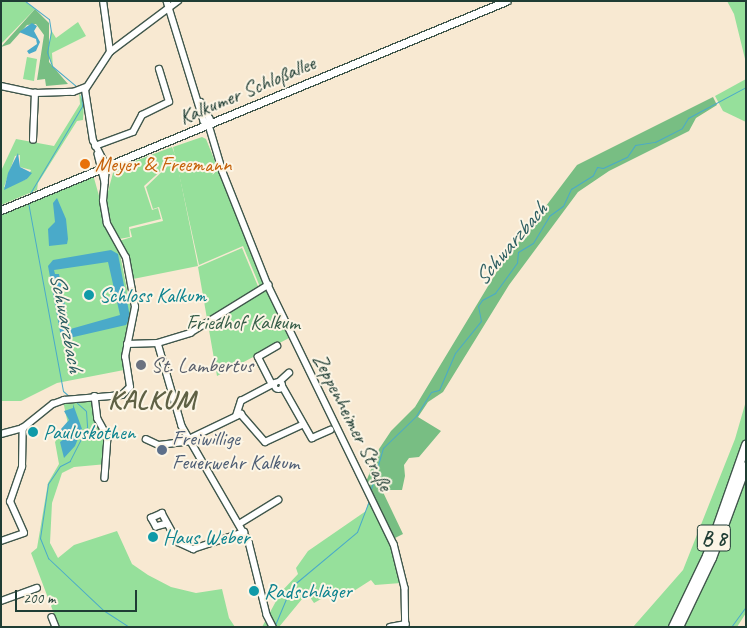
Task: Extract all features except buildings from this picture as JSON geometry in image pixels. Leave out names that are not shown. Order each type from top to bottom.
[{"type":"highway","name":"B 8","points":[[673,627],[707,556],[746,445]]},
{"type":"highway","name":"B 8","points":[[679,627],[712,558],[746,466]]},
{"type":"main road","name":"Kalkumer Schloßallee","points":[[1,210],[506,1]]},
{"type":"street","points":[[103,1],[110,52]]},
{"type":"street","name":"Zeppenheimer Straße","points":[[167,1],[201,102],[208,113],[208,125],[223,172],[268,285],[366,483],[398,554],[405,588],[406,625]]},
{"type":"street","points":[[1,86],[36,93],[82,89],[110,52],[160,17],[178,1]]},
{"type":"street","points":[[94,146],[133,132],[142,115],[169,102],[159,70]]},
{"type":"street","points":[[1,434],[23,428],[53,404],[72,397],[122,395],[130,390],[124,357],[135,307],[126,258],[107,224],[103,201],[105,182],[103,167],[94,146],[82,89]]},
{"type":"street","points":[[33,140],[36,93]]},
{"type":"street","points":[[127,344],[158,343],[200,328],[268,285]]},
{"type":"street","points":[[158,343],[182,426],[244,532],[272,625]]},
{"type":"street","points":[[277,346],[258,357],[278,384],[302,425],[312,438],[330,430]]},
{"type":"street","points":[[236,416],[241,401],[278,384],[289,373]]},
{"type":"street","points":[[95,396],[98,419],[108,437],[105,478]]},
{"type":"street","points":[[146,439],[159,445],[190,440],[236,416],[245,416],[265,442],[302,425]]},
{"type":"street","points":[[1,541],[23,534],[10,502],[22,467],[23,428]]},
{"type":"street","points":[[239,524],[278,500]]},
{"type":"street","points":[[168,524],[178,542],[193,549],[244,532]]},
{"type":"street","points":[[1,601],[37,588]]},
{"type":"street","points":[[52,617],[56,627]]},
{"type":"street","points":[[390,627],[406,625]]},
{"type":"green space","points":[[1,1],[24,1],[35,9],[1,44]]},
{"type":"green space","points":[[727,1],[746,1],[746,63],[734,14]]},
{"type":"green space","points":[[35,9],[49,23],[49,62],[68,84],[46,86],[45,79],[37,80],[44,35],[36,24],[27,25],[10,44],[1,47]]},
{"type":"green space","points":[[78,22],[86,36],[52,53],[53,68],[48,53],[51,30],[56,38]]},
{"type":"green space","points":[[27,57],[37,59],[34,81],[23,79]]},
{"type":"green space","points":[[746,79],[746,122],[723,111],[715,96]]},
{"type":"green space","points":[[79,92],[84,104],[83,120],[77,121],[38,183],[37,190],[1,205],[1,171],[16,139],[54,146],[80,104]],"holes":[[[20,155],[20,167],[31,170],[27,179],[4,187],[15,156]]]},
{"type":"green space","points":[[713,97],[717,105],[696,118],[689,131],[609,171],[578,192],[509,285],[443,392],[428,402],[418,417],[441,431],[419,457],[409,458],[404,465],[405,476],[402,490],[382,490],[403,534],[395,538],[366,482],[379,449],[391,431],[415,407],[499,268],[577,165]]},
{"type":"green space","points":[[202,137],[206,139],[264,283],[260,287],[243,246],[199,265],[173,147]]},
{"type":"green space","points":[[172,147],[176,157],[144,186],[152,210],[158,208],[161,219],[129,227],[130,237],[119,239],[111,222],[106,199],[114,169]]},
{"type":"green space","points":[[176,158],[198,266],[133,279],[127,254],[119,241],[132,237],[130,229],[163,221],[159,207],[153,209],[146,187]]},
{"type":"green space","points":[[89,176],[94,178],[110,235],[119,249],[132,315],[124,343],[124,370],[57,383],[21,401],[1,401],[1,213]]},
{"type":"green space","name":"Friedhof Kalkum","points":[[242,248],[260,291],[267,288],[289,338],[217,376],[198,267]]},
{"type":"green space","points":[[97,398],[101,420],[110,436],[107,464],[74,467],[62,473],[52,503],[50,543],[58,558],[74,545],[117,531],[132,564],[148,575],[171,587],[196,593],[222,589],[229,618],[235,627],[59,627],[31,553],[37,548],[48,483],[59,464],[55,442],[68,424],[63,401]]},
{"type":"green space","points":[[746,401],[746,613],[737,627],[633,627],[683,570],[735,439]]},
{"type":"green space","points":[[370,496],[398,561],[401,583],[375,585],[371,580],[346,596],[337,590],[314,603],[307,593],[279,627],[262,627],[281,592],[298,574],[296,568],[308,551],[366,511]]},
{"type":"water","points":[[32,23],[37,26],[34,31],[40,42],[36,51],[29,54],[27,51],[37,44],[36,39],[19,32]]},
{"type":"water","points":[[18,153],[20,167],[32,173],[27,179],[4,190],[8,173]]},
{"type":"water","points":[[57,198],[66,219],[68,239],[67,244],[49,246],[48,229],[55,222],[53,203]]},
{"type":"water","points":[[111,250],[118,254],[130,317],[126,325],[65,339],[60,332],[48,266],[53,260]],"holes":[[[108,262],[120,315],[67,330],[66,327],[69,326],[59,274],[55,274],[54,270]]]},
{"type":"water","points":[[73,404],[82,429],[75,446],[64,458],[60,442],[67,437],[61,429],[69,420],[64,411],[73,408]]},
{"type":"waterway","name":"Schwarzbach","points":[[25,1],[49,19],[51,32],[47,52],[52,66],[77,87]]},
{"type":"waterway","name":"Schwarzbach","points":[[371,489],[383,448],[416,416],[431,392],[439,390],[455,353],[481,321],[478,306],[482,300],[495,293],[517,263],[518,252],[533,243],[549,216],[563,206],[571,189],[593,175],[597,167],[603,168],[627,157],[635,145],[655,142],[682,128],[688,118],[746,87]]},
{"type":"waterway","name":"Schwarzbach","points":[[29,195],[82,106],[81,92]]},
{"type":"waterway","name":"Schwarzbach","points":[[28,202],[63,391],[71,398]]},
{"type":"waterway","name":"Schwarzbach","points":[[76,402],[86,411],[87,427],[70,461],[60,466],[48,484],[40,538],[48,558],[103,610],[129,627]]},
{"type":"waterway","name":"Schwarzbach","points":[[275,625],[291,587],[357,532],[369,500]]},
{"type":"waterway","points":[[731,627],[746,606]]},
{"type":"place","name":"Meyer & Freemann","points":[[85,164]]},
{"type":"place","name":"Schloss Kalkum","points":[[89,295]]},
{"type":"place","name":"St. Lambertus","points":[[141,365]]},
{"type":"place","name":"Pauluskothen","points":[[33,432]]},
{"type":"place","name":"Freiwillige Feuerwehr Kalkum","points":[[162,450]]},
{"type":"place","name":"Haus Weber","points":[[153,537]]},
{"type":"place","name":"Radschläger","points":[[254,591]]},
{"type":"district","name":"KALKUM","points":[[152,400]]}]
